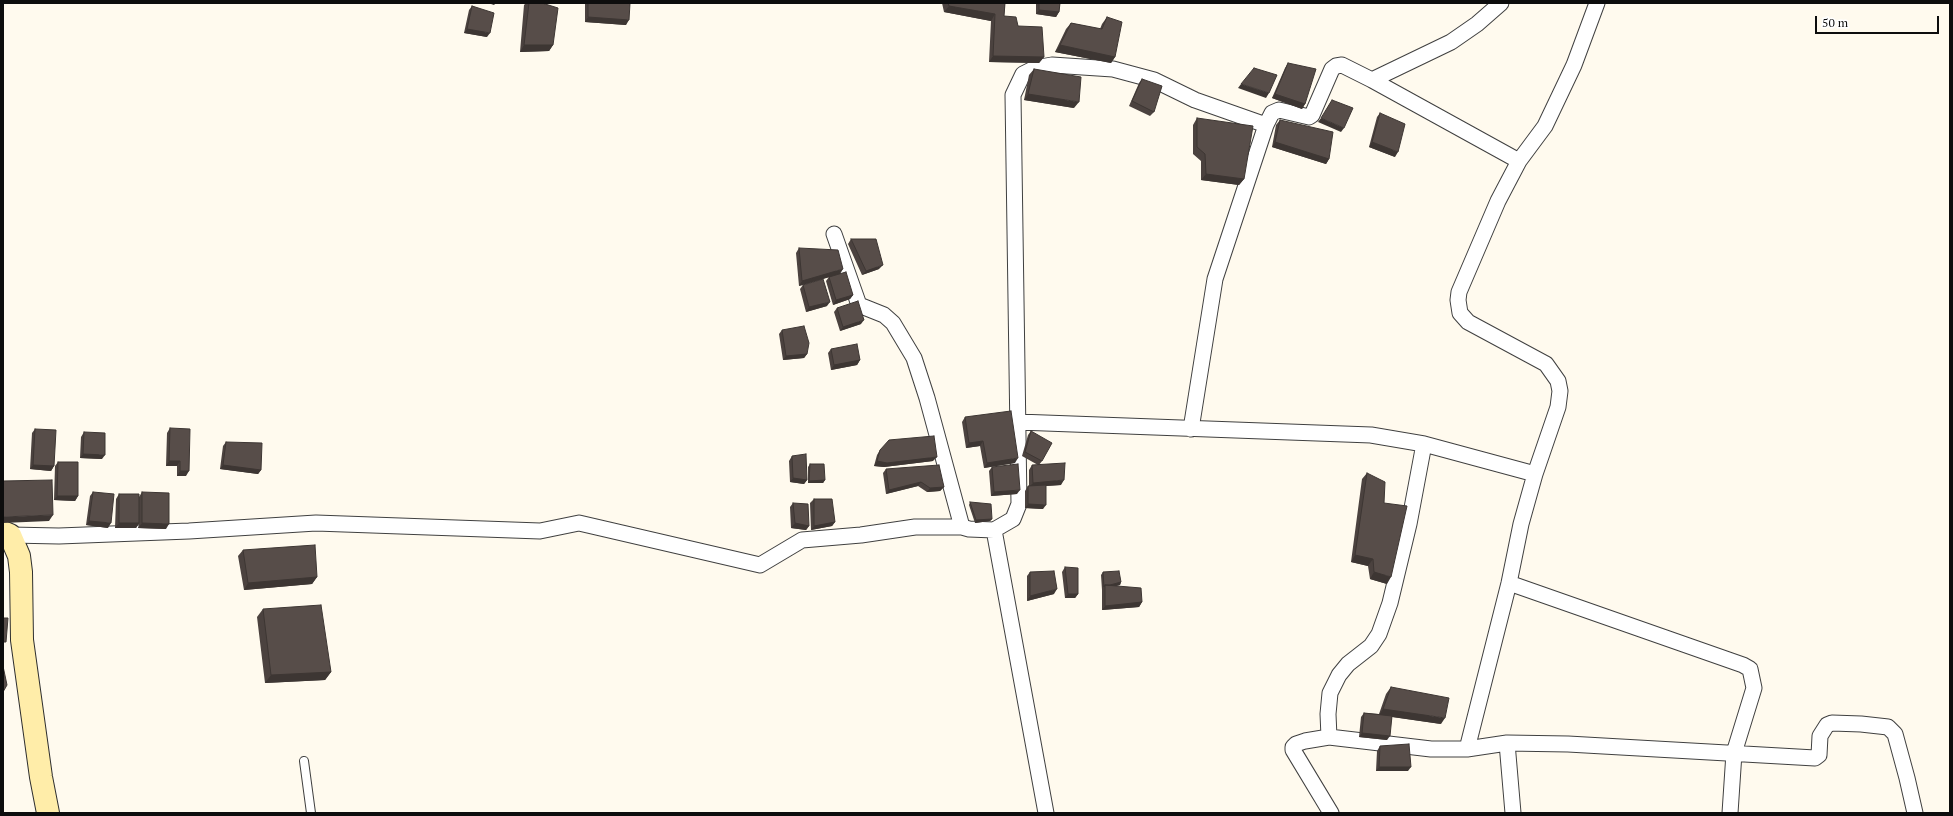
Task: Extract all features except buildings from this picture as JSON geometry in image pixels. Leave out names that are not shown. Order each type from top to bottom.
[{"type":"street","points":[[1372,80],[1452,42],[1477,24],[1501,3]]},
{"type":"street","points":[[1467,749],[1510,583],[1521,524],[1535,474],[1558,407],[1560,392],[1558,381],[1546,364],[1468,322],[1460,313],[1458,305],[1459,292],[1498,201],[1519,161],[1546,126],[1574,65],[1597,3]]},
{"type":"street","points":[[1191,429],[1215,279],[1266,125],[1272,112],[1280,110],[1306,118],[1311,116],[1332,70],[1336,66],[1342,64],[1519,161]]},
{"type":"street","points":[[48,813],[41,777],[22,640],[20,561],[6,533],[59,536],[316,523],[540,531],[579,523],[760,565],[802,540],[861,535],[915,527],[962,527],[969,529],[994,530],[1013,519],[1019,504],[1013,95],[1023,74],[1035,68],[1052,65],[1113,69],[1154,80],[1195,100],[1266,125]]},
{"type":"street","points":[[834,234],[859,305],[884,315],[893,323],[914,358],[927,398],[962,527]]},
{"type":"street","points":[[1018,422],[1371,435],[1424,444],[1535,474]]},
{"type":"street","points":[[1329,737],[1328,714],[1330,693],[1339,675],[1348,664],[1372,646],[1379,634],[1390,604],[1409,524],[1424,444]]},
{"type":"street","points":[[994,530],[1046,813]]},
{"type":"street","points":[[1510,583],[1736,662],[1750,669],[1754,688],[1734,753],[1730,813]]},
{"type":"street","points":[[1331,813],[1293,750],[1293,747],[1296,744],[1329,737],[1431,749],[1467,749],[1507,743],[1568,744],[1815,758],[1819,755],[1820,736],[1827,725],[1832,723],[1888,727],[1895,734],[1907,778],[1914,813]]},
{"type":"street","points":[[1507,743],[1513,813]]},
{"type":"lane","points":[[304,762],[311,813]]}]
